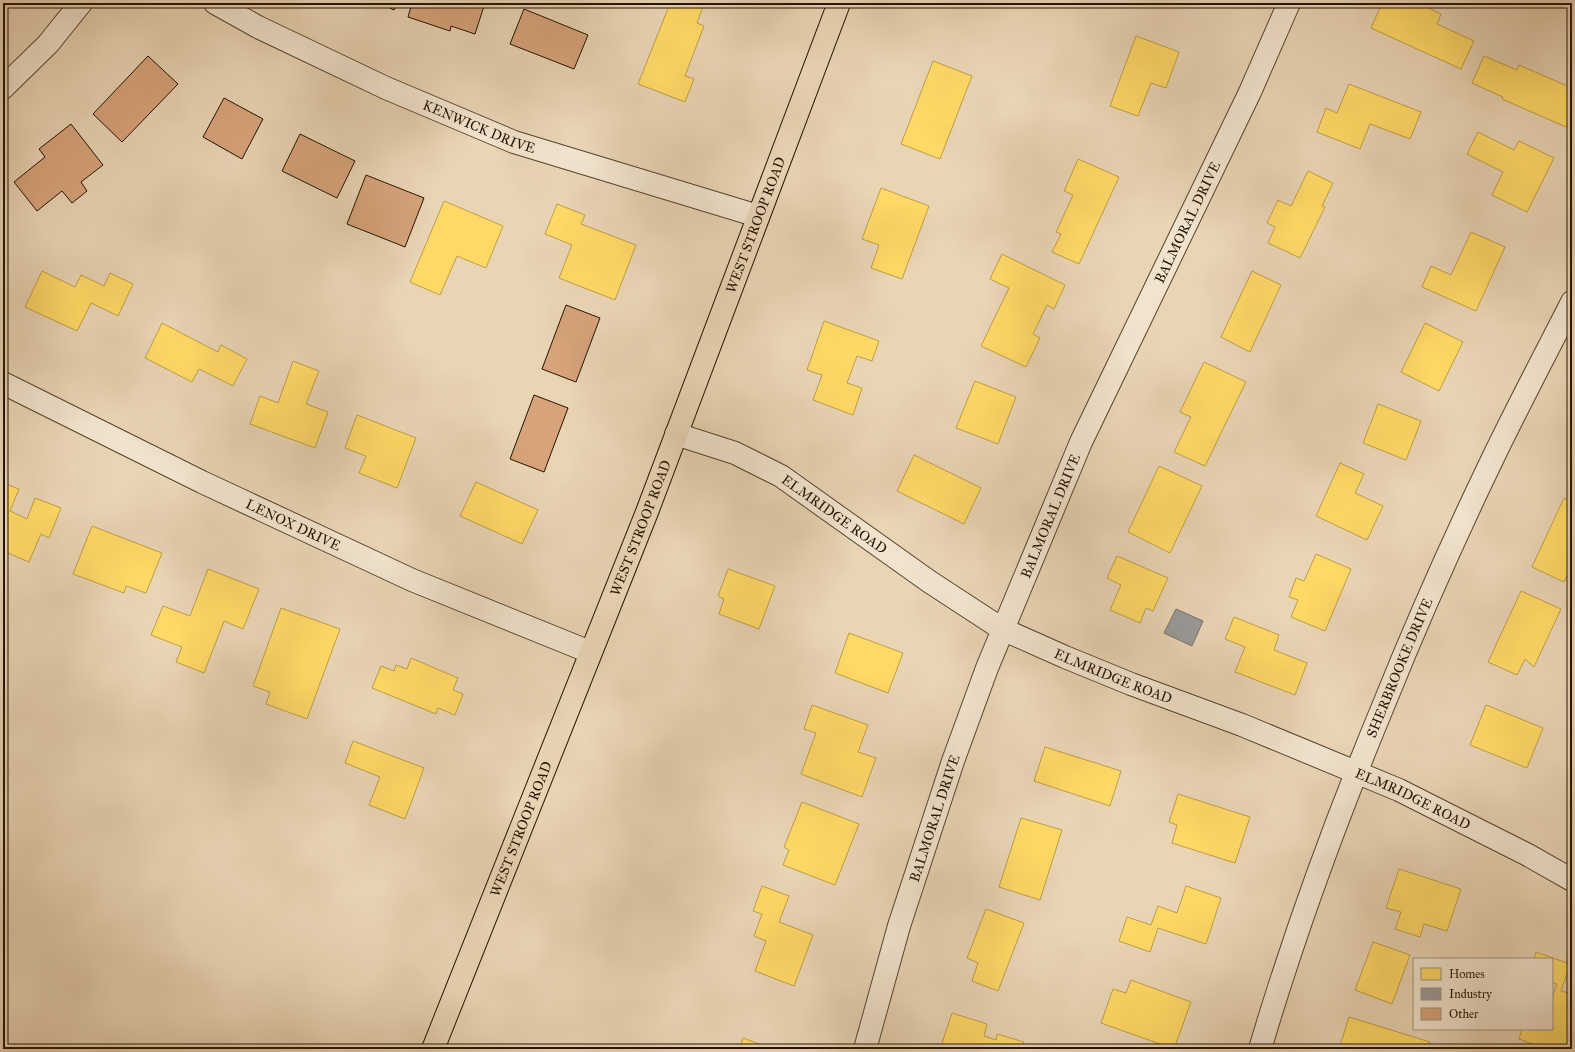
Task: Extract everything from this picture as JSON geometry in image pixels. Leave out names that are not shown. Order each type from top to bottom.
[{"type":"main road","name":"WEST STROOP ROAD","points":[[433,1049],[647,512],[839,3]]},
{"type":"street","points":[[3,88],[48,44],[81,3]]},
{"type":"street","name":"KENWICK DRIVE","points":[[215,3],[258,27],[386,88],[514,142],[758,216]]},
{"type":"street","name":"BALMORAL DRIVE","points":[[865,1049],[901,918],[953,761],[1002,629],[1081,442],[1246,99],[1289,3]]},
{"type":"street","name":"SHERBROOKE DRIVE","points":[[1260,1049],[1319,867],[1356,771],[1419,619],[1491,462],[1572,302]]},
{"type":"street","name":"LENOX DRIVE","points":[[3,383],[202,482],[412,580],[590,652]]},
{"type":"street","name":"ELMRIDGE ROAD","points":[[676,434],[735,453],[781,476],[930,582],[1002,629],[1131,684],[1242,725],[1406,793],[1528,855],[1572,880]]},
{"type":"building: Homes","points":[[677,3],[704,3],[697,23],[704,26],[685,76],[694,79],[685,102],[638,84],[669,6],[675,8]]},
{"type":"building: Homes","points":[[990,3],[1002,3],[1000,7]]},
{"type":"building: Homes","points":[[1382,3],[1418,3],[1441,14],[1437,24],[1474,41],[1461,69],[1371,28]]},
{"type":"building: Homes","points":[[1136,36],[1179,52],[1166,88],[1151,83],[1138,116],[1110,106]]},
{"type":"building: Homes","points":[[1484,56],[1517,70],[1519,65],[1572,88],[1572,114],[1566,127],[1502,99],[1503,97],[1472,83]]},
{"type":"building: Homes","points":[[933,61],[972,76],[940,159],[901,144]]},
{"type":"building: Homes","points":[[1349,84],[1421,112],[1410,139],[1370,124],[1360,149],[1317,132],[1326,108],[1337,113]]},
{"type":"building: Homes","points":[[1478,132],[1514,150],[1519,141],[1554,158],[1527,212],[1492,195],[1503,172],[1467,154]]},
{"type":"building: Homes","points":[[1078,159],[1119,177],[1079,264],[1052,252],[1061,234],[1056,232],[1073,195],[1064,191]]},
{"type":"building: Homes","points":[[1308,171],[1333,183],[1322,206],[1325,207],[1300,258],[1268,243],[1275,227],[1267,223],[1278,200],[1291,206]]},
{"type":"building: Homes","points":[[881,188],[929,206],[902,279],[871,268],[879,245],[862,239]]},
{"type":"building: Homes","points":[[444,201],[503,226],[486,268],[457,256],[440,295],[410,282]]},
{"type":"building: Homes","points":[[557,204],[585,215],[581,224],[636,245],[615,300],[559,278],[572,245],[545,234]]},
{"type":"building: Homes","points":[[1471,232],[1505,247],[1476,311],[1422,287],[1431,266],[1451,275]]},
{"type":"building: Homes","points":[[1002,254],[1065,285],[1054,309],[1047,305],[1033,334],[1040,338],[1026,367],[981,346],[1009,288],[990,279]]},
{"type":"building: Homes","points":[[42,271],[75,287],[81,275],[104,286],[110,273],[133,284],[118,316],[91,303],[77,331],[25,307]]},
{"type":"building: Homes","points":[[1252,271],[1281,285],[1250,352],[1221,337]]},
{"type":"building: Homes","points":[[824,321],[879,341],[872,361],[857,356],[847,383],[862,388],[853,415],[813,400],[822,375],[807,370]]},
{"type":"building: Homes","points":[[162,323],[218,352],[221,345],[247,359],[233,386],[199,369],[192,382],[145,358]]},
{"type":"building: Homes","points":[[1425,323],[1463,342],[1439,391],[1401,372]]},
{"type":"building: Homes","points":[[293,361],[319,371],[306,404],[328,412],[315,448],[250,424],[260,396],[278,403]]},
{"type":"building: Homes","points":[[1204,362],[1246,382],[1205,466],[1174,452],[1191,417],[1180,412]]},
{"type":"building: Homes","points":[[975,381],[1016,397],[998,444],[956,428]]},
{"type":"building: Homes","points":[[1378,404],[1421,421],[1406,460],[1363,443]]},
{"type":"building: Homes","points":[[357,415],[416,438],[397,488],[359,473],[366,456],[345,448]]},
{"type":"building: Homes","points":[[914,455],[981,488],[964,524],[897,491]]},
{"type":"building: Homes","points":[[1340,463],[1364,474],[1355,493],[1383,506],[1367,540],[1316,516]]},
{"type":"building: Homes","points":[[1159,466],[1202,486],[1170,553],[1128,532]]},
{"type":"building: Homes","points":[[476,482],[538,510],[522,544],[460,516]]},
{"type":"building: Homes","points":[[3,483],[19,489],[10,511],[27,519],[35,498],[61,508],[49,538],[41,534],[29,562],[3,551]]},
{"type":"building: Homes","points":[[1564,498],[1572,502],[1572,564],[1564,582],[1532,567]]},
{"type":"building: Homes","points":[[92,526],[162,553],[146,593],[126,586],[124,593],[73,574]]},
{"type":"building: Homes","points":[[1316,554],[1351,569],[1325,631],[1291,617],[1298,600],[1289,597],[1296,578],[1304,581]]},
{"type":"building: Homes","points":[[1117,556],[1168,578],[1153,611],[1146,608],[1140,623],[1110,610],[1121,585],[1107,578]]},
{"type":"building: Homes","points":[[208,569],[259,589],[243,629],[224,621],[204,673],[176,662],[182,647],[151,635],[163,606],[190,616]]},
{"type":"building: Homes","points":[[728,569],[775,586],[759,629],[719,614],[724,599],[718,596]]},
{"type":"building: Homes","points":[[1521,591],[1561,609],[1534,667],[1525,659],[1517,675],[1488,662]]},
{"type":"building: Homes","points":[[281,608],[340,629],[307,719],[266,704],[270,692],[253,686]]},
{"type":"building: Homes","points":[[1234,617],[1279,635],[1274,650],[1307,663],[1295,695],[1235,672],[1245,647],[1225,639]]},
{"type":"building: Homes","points":[[849,633],[903,653],[888,693],[835,673]]},
{"type":"building: Homes","points":[[411,658],[458,678],[453,690],[463,694],[455,715],[438,708],[436,714],[372,688],[381,666],[394,671],[396,665],[407,669]]},
{"type":"building: Homes","points":[[812,705],[868,725],[858,752],[876,758],[862,797],[801,774],[816,733],[804,729]]},
{"type":"building: Homes","points":[[1486,705],[1543,728],[1527,768],[1470,745]]},
{"type":"building: Homes","points":[[353,741],[424,768],[405,819],[369,805],[380,777],[345,763]]},
{"type":"building: Homes","points":[[1045,747],[1121,771],[1110,806],[1034,781]]},
{"type":"building: Homes","points":[[1178,794],[1250,817],[1235,863],[1172,843],[1177,825],[1169,822]]},
{"type":"building: Homes","points":[[802,802],[859,824],[835,885],[783,865],[789,850],[784,847]]},
{"type":"building: Homes","points":[[1021,818],[1062,830],[1040,900],[999,887]]},
{"type":"building: Homes","points":[[1399,869],[1461,889],[1447,931],[1424,924],[1420,937],[1395,929],[1401,912],[1386,908]]},
{"type":"building: Homes","points":[[762,886],[789,896],[779,922],[813,935],[794,986],[755,971],[766,941],[754,936],[762,914],[753,911]]},
{"type":"building: Homes","points":[[1186,886],[1221,898],[1206,944],[1158,928],[1150,952],[1119,941],[1127,917],[1151,925],[1158,906],[1177,913]]},
{"type":"building: Homes","points":[[986,909],[1024,923],[998,991],[972,981],[978,963],[967,958]]},
{"type":"building: Homes","points":[[1373,942],[1410,955],[1392,1004],[1355,990]]},
{"type":"building: Homes","points":[[1536,952],[1553,958],[1534,958]]},
{"type":"building: Homes","points":[[1553,958],[1570,964],[1561,991],[1572,994],[1572,1049],[1547,1049],[1519,1039],[1522,1030],[1553,1030],[1553,995],[1557,984],[1553,983]]},
{"type":"building: Homes","points":[[1131,980],[1191,1002],[1174,1049],[1101,1023],[1113,989],[1126,993]]},
{"type":"building: Homes","points":[[952,1013],[987,1024],[984,1036],[996,1040],[997,1034],[1024,1042],[1021,1049],[940,1049]]},
{"type":"building: Homes","points":[[1349,1017],[1430,1042],[1428,1049],[1339,1049]]},
{"type":"building: Homes","points":[[743,1038],[772,1049],[739,1049]]},
{"type":"building: Industry","points":[[1176,609],[1203,621],[1192,646],[1164,633]]},
{"type":"building: Other","points":[[379,3],[398,3],[394,10]]},
{"type":"building: Other","points":[[412,3],[485,3],[475,34],[451,26],[450,31],[408,17]]},
{"type":"building: Other","points":[[524,9],[588,35],[574,69],[510,44]]},
{"type":"building: Other","points":[[148,56],[178,84],[122,142],[93,114]]},
{"type":"building: Other","points":[[224,98],[263,119],[242,159],[203,137]]},
{"type":"building: Other","points":[[71,124],[103,165],[81,182],[87,191],[72,203],[62,191],[37,211],[14,182],[45,157],[39,149]]},
{"type":"building: Other","points":[[300,134],[355,161],[337,198],[282,171]]},
{"type":"building: Other","points":[[366,175],[424,198],[405,247],[347,224]]},
{"type":"building: Other","points":[[566,305],[600,318],[576,382],[542,369]]},
{"type":"building: Other","points":[[534,395],[568,408],[544,472],[510,459]]}]
